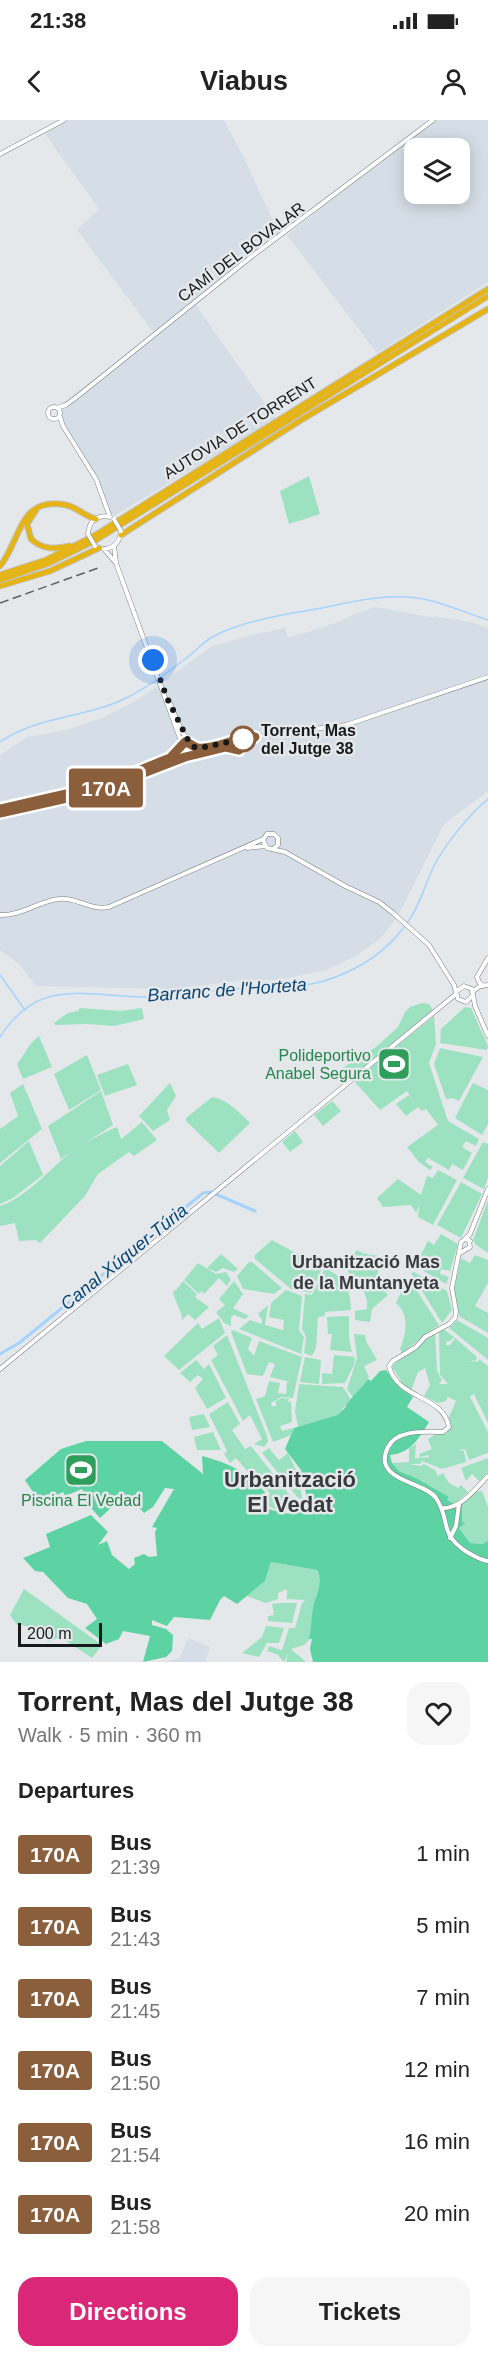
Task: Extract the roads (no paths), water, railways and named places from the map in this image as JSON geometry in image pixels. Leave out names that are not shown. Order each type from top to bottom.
[{"type":"highway","name":"AUTOVIA DE TORRENT","points":[[0,575],[71,549],[488,289]]},
{"type":"highway","name":"AUTOVIA DE TORRENT","points":[[0,580],[47,564],[96,540],[488,296]]},
{"type":"highway","points":[[424,336],[488,301]]},
{"type":"highway","points":[[121,533],[301,420],[488,309]]},
{"type":"highway","points":[[36,510],[27,524],[31,539],[46,548],[57,549],[78,542],[167,490]]},
{"type":"highway","points":[[0,566],[8,555],[21,522],[36,510],[47,505],[61,504],[98,518]]},
{"type":"highway","points":[[86,515],[90,525]]},
{"type":"highway","points":[[0,586],[50,571],[99,548]]},
{"type":"street","points":[[0,154],[64,120]]},
{"type":"street","name":"CAMÍ DEL BOVALAR","points":[[58,416],[66,405],[251,257],[433,120]]},
{"type":"street","name":"CAMÍ DEL BOVALAR","points":[[57,408],[66,405]]},
{"type":"street","points":[[0,811],[101,786],[170,758],[180,750],[182,744],[116,563],[114,546],[121,533],[106,507],[96,479],[63,426],[57,408],[52,408],[48,412],[50,417],[58,416]]},
{"type":"street","points":[[106,507],[90,525],[88,534],[99,548],[116,563]]},
{"type":"street","points":[[98,518],[112,518]]},
{"type":"street","points":[[99,548],[114,546]]},
{"type":"street","points":[[167,698],[189,742],[194,747],[204,747],[346,724],[488,677]]},
{"type":"street","points":[[233,741],[233,748]]},
{"type":"street","points":[[182,744],[189,742]]},
{"type":"street","points":[[0,811],[94,792],[185,757],[222,747],[239,750],[242,742]]},
{"type":"street","points":[[192,755],[194,747]]},
{"type":"street","points":[[180,750],[185,757]]},
{"type":"street","points":[[0,915],[11,914],[60,898],[97,908],[109,907],[241,849],[264,838],[267,834],[273,833],[278,836],[279,843],[285,852]]},
{"type":"street","points":[[264,838],[266,846]]},
{"type":"street","points":[[274,848],[279,843]]},
{"type":"street","points":[[241,849],[266,846],[285,852],[335,881],[379,902],[429,945],[451,979],[460,1000]]},
{"type":"street","points":[[451,979],[462,986],[468,986],[477,979],[488,958]]},
{"type":"street","points":[[481,970],[488,970]]},
{"type":"street","points":[[468,1001],[472,994],[486,986],[477,979]]},
{"type":"street","points":[[0,1369],[446,1003],[462,986]]},
{"type":"street","points":[[468,986],[488,1036]]},
{"type":"street","points":[[446,1003],[460,1000],[475,1005]]},
{"type":"street","points":[[463,1248],[461,1242],[467,1240],[488,1189]]},
{"type":"street","points":[[467,1240],[470,1247],[463,1248],[459,1254],[452,1288],[455,1318],[449,1324],[425,1337],[416,1347],[393,1360],[390,1366],[403,1388],[439,1407],[449,1427],[443,1432],[419,1432],[397,1438],[390,1443],[385,1456],[389,1470],[395,1477],[429,1492],[441,1508],[450,1538],[474,1557],[488,1561]]},
{"type":"street","points":[[442,1514],[459,1504],[488,1476]]},
{"type":"street","points":[[450,1538],[455,1531],[459,1504]]},
{"type":"street","points":[[441,1508],[451,1508],[457,1514]]},
{"type":"street","points":[[447,1529],[449,1532],[455,1531]]},
{"type":"water","name":"Piscina El Vedad","points":[[79,1457],[93,1463],[79,1488],[69,1483],[69,1477]]},
{"type":"waterway","points":[[0,742],[30,727],[124,699],[166,673],[211,638],[237,626],[356,601],[386,597],[432,601],[488,620]]},
{"type":"waterway","name":"Barranc de l'Horteta","points":[[407,923],[443,850],[465,821],[488,799]]},
{"type":"waterway","name":"Barranc de l'Horteta","points":[[0,1037],[29,1006],[45,998],[63,994],[152,997],[242,988],[290,987],[323,981],[339,976],[368,961],[393,940],[404,927]]},
{"type":"waterway","points":[[0,975],[25,1010]]},
{"type":"waterway","name":"Canal Xúquer-Túria","points":[[0,1354],[19,1343],[203,1193],[211,1192],[255,1211]]},
{"type":"railway","points":[[0,603],[98,568]]},
{"type":"place","name":"Torrent, Mas del Jutge 38","points":[[243,739]]},
{"type":"place","name":"Polideportivo Anabel Segura","points":[[394,1064]]},
{"type":"place","name":"Piscina El Vedad","points":[[81,1470]]},
{"type":"district","name":"Urbanització Mas de la Muntanyeta","points":[[366,1272]]},
{"type":"district","name":"Urbanització El Vedat","points":[[290,1492]]}]
